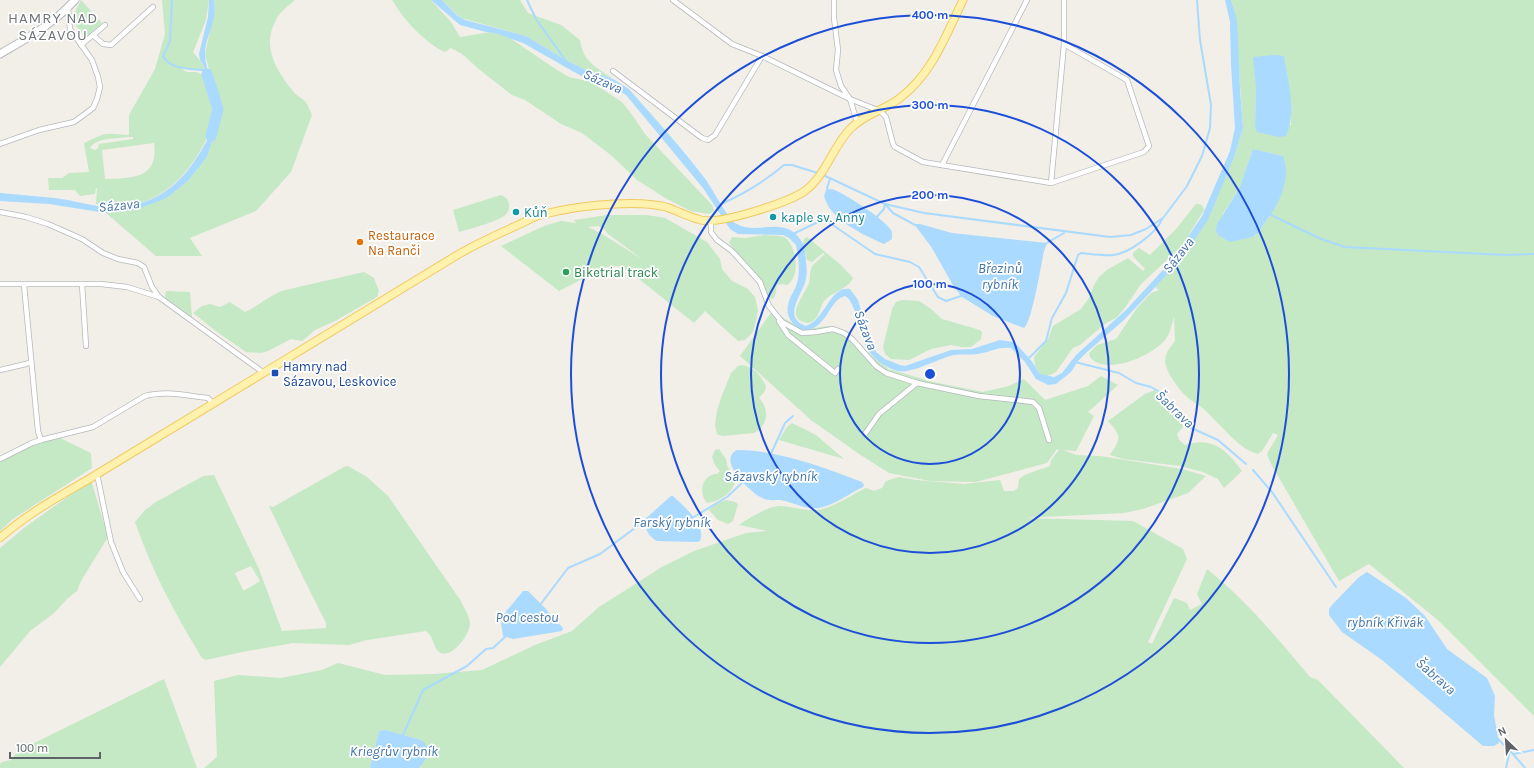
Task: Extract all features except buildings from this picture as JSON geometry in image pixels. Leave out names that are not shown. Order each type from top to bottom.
[{"type":"main road","points":[[0,538],[18,522],[459,254],[480,242],[539,215],[613,204],[639,204],[667,208],[702,220],[711,221],[789,199],[813,184],[821,174],[838,145],[857,122],[899,100],[916,84],[936,56],[963,0]]},
{"type":"street","points":[[0,54],[48,25],[75,0]]},
{"type":"street","points":[[673,0],[732,44],[762,56],[850,99],[880,111],[886,117],[895,147],[923,162],[1051,183],[1144,152],[1149,146],[1126,80],[1064,44]]},
{"type":"street","points":[[834,0],[834,18],[838,50],[836,70],[841,86],[850,99],[857,122]]},
{"type":"street","points":[[942,165],[1027,0]]},
{"type":"street","points":[[1051,183],[1064,44],[1064,0]]},
{"type":"street","points":[[94,35],[104,44],[111,45],[153,7]]},
{"type":"street","points":[[0,144],[39,130],[74,122],[93,108],[100,87],[92,60],[70,29],[68,8]]},
{"type":"street","points":[[81,45],[104,25]]},
{"type":"street","points":[[613,70],[702,138],[708,140],[715,135],[762,56]]},
{"type":"street","points":[[0,212],[26,217],[48,224],[82,239],[103,253],[118,259],[138,263],[144,267],[152,287],[159,297]]},
{"type":"street","points":[[711,221],[711,232],[717,240],[732,251],[760,282],[768,306],[788,335],[835,373],[838,369]]},
{"type":"street","points":[[0,284],[101,284],[126,287],[159,297],[264,373]]},
{"type":"street","points":[[82,284],[86,346]]},
{"type":"street","points":[[24,285],[38,431],[41,440]]},
{"type":"street","points":[[777,318],[802,333],[833,329],[844,333],[852,339],[876,366],[886,373],[917,383],[980,396],[1033,402],[1039,408],[1049,440]]},
{"type":"street","points":[[0,370],[31,362]]},
{"type":"street","points":[[865,434],[879,414],[917,383]]},
{"type":"street","points":[[0,459],[41,440],[93,427],[145,396],[153,394],[171,394],[208,398],[213,404]]},
{"type":"street","points":[[97,474],[111,542],[123,572],[140,599]]},
{"type":"green space","points":[[81,0],[102,23],[85,39],[72,18]]},
{"type":"green space","points":[[162,0],[209,0],[206,20],[193,52],[204,66],[205,71],[181,68],[186,72],[196,72],[202,74],[210,85],[214,94],[218,111],[213,127],[188,169],[163,192],[148,200],[132,205],[115,206],[96,204],[97,188],[95,194],[80,196],[75,190],[49,190],[48,178],[62,178],[69,173],[89,172],[84,143],[106,134],[129,135],[129,115],[155,69],[165,34]],"holes":[[[133,137],[133,139],[99,144],[98,148],[95,150],[90,148],[93,144],[102,140]],[[154,143],[154,155],[152,164],[148,170],[134,177],[105,179],[102,150]]]},
{"type":"green space","points":[[214,0],[295,0],[277,18],[272,28],[270,48],[276,66],[286,83],[294,93],[305,101],[312,115],[291,172],[256,211],[190,238],[202,256],[156,256],[106,213],[135,210],[171,195],[189,180],[207,157],[221,114],[205,54],[215,7]]},
{"type":"green space","points":[[392,0],[431,0],[451,22],[460,37],[491,32],[507,36],[569,77],[591,82],[613,96],[622,102],[645,134],[712,205],[714,211],[709,214],[691,211],[667,199],[637,180],[612,156],[582,133],[561,124],[525,100],[512,95],[462,54],[451,48],[445,52],[430,43],[415,30]]},
{"type":"green space","points":[[442,0],[520,0],[528,13],[561,25],[580,40],[587,59],[613,79],[584,69],[526,36],[461,18]]},
{"type":"green space","points":[[1231,0],[1534,0],[1534,716],[1439,621],[1369,564],[1339,581],[1271,464],[1267,454],[1278,435],[1273,433],[1262,451],[1258,454],[1250,451],[1235,440],[1201,407],[1187,397],[1173,380],[1166,366],[1165,359],[1167,352],[1175,341],[1174,317],[1167,337],[1161,344],[1142,357],[1118,364],[1107,365],[1097,363],[1090,357],[1089,353],[1097,345],[1116,339],[1137,308],[1151,293],[1159,290],[1155,287],[1180,261],[1234,157],[1243,128],[1235,12]],"holes":[[[1287,76],[1291,103],[1291,125],[1255,127],[1256,87]],[[1253,149],[1283,156],[1271,215],[1255,236],[1222,215],[1239,189]]]},
{"type":"green space","points":[[501,195],[507,199],[509,204],[509,209],[504,216],[459,232],[453,210]]},
{"type":"green space","points":[[1196,204],[1202,205],[1204,210],[1182,246],[1141,284],[1116,318],[1106,323],[1080,345],[1073,348],[1056,372],[1045,376],[1040,374],[1035,366],[1034,357],[1048,339],[1053,326],[1081,309],[1089,298],[1099,277],[1107,270],[1128,258],[1143,271],[1145,269],[1133,256],[1133,253],[1139,248],[1150,255],[1177,228]]},
{"type":"green space","points":[[607,215],[647,215],[665,218],[707,242],[720,259],[722,269],[732,281],[748,289],[755,297],[758,310],[753,332],[745,340],[738,341],[705,311],[694,323],[621,266],[606,267],[559,291],[501,246],[544,226],[561,221],[576,223],[574,220]],"holes":[[[598,226],[604,229],[608,234],[642,259],[588,227]]]},
{"type":"green space","points":[[765,235],[784,237],[792,247],[796,261],[796,268],[791,281],[787,285],[777,285],[773,299],[769,297],[729,243],[732,237],[745,238]]},
{"type":"green space","points":[[807,237],[841,265],[853,278],[848,285],[829,296],[823,302],[815,319],[808,323],[800,321],[797,317],[797,306],[809,283],[813,265],[825,254],[823,253],[812,262],[807,260],[803,244],[804,239]]},
{"type":"green space","points":[[364,272],[374,278],[379,291],[377,297],[335,321],[315,330],[302,341],[291,339],[261,353],[246,352],[193,313],[202,306],[210,304],[220,307],[230,302],[245,312],[281,291]]},
{"type":"green space","points":[[166,291],[190,292],[192,317],[165,298]]},
{"type":"green space","points":[[902,300],[919,301],[942,319],[980,330],[982,332],[981,339],[971,347],[951,345],[931,349],[909,360],[891,359],[885,354],[883,347],[892,309],[896,302]]},
{"type":"green space","points":[[773,310],[803,330],[827,326],[847,331],[871,355],[889,369],[933,382],[983,392],[1009,386],[1024,379],[1045,400],[1088,386],[1101,376],[1118,385],[1088,412],[1094,416],[1076,451],[1063,450],[1076,455],[1100,456],[1182,469],[1206,476],[1188,493],[1143,509],[1124,513],[1024,518],[1133,521],[1183,549],[1187,559],[1148,642],[1152,644],[1174,598],[1187,603],[1190,610],[1202,604],[1197,594],[1207,569],[1235,594],[1274,634],[1310,677],[1318,680],[1404,768],[419,768],[421,766],[421,740],[386,730],[379,731],[370,768],[204,768],[217,757],[214,681],[238,675],[281,678],[322,670],[338,663],[385,675],[434,674],[482,670],[535,645],[572,631],[599,607],[662,567],[694,551],[746,533],[767,531],[739,525],[770,508],[781,506],[818,510],[837,504],[866,488],[874,491],[882,488],[886,481],[899,477],[916,480],[964,484],[1000,480],[1004,491],[1014,491],[1018,488],[1019,479],[1030,473],[1050,466],[1051,460],[1059,450],[1057,449],[1047,463],[976,482],[930,481],[889,473],[811,420],[740,356]]},
{"type":"green space","points":[[742,365],[757,372],[766,386],[765,391],[759,398],[765,407],[765,422],[759,430],[754,433],[722,436],[717,434],[715,425],[717,411],[731,373],[738,366]]},
{"type":"green space","points":[[1155,390],[1165,401],[1168,408],[1179,417],[1183,427],[1177,434],[1179,440],[1185,445],[1203,442],[1218,447],[1231,457],[1242,471],[1224,488],[1218,479],[1203,472],[1180,466],[1123,459],[1110,455],[1118,441],[1118,434],[1108,421],[1145,394]]},
{"type":"green space","points":[[792,423],[816,435],[844,459],[779,440],[787,427]]},
{"type":"green space","points":[[60,438],[91,453],[92,468],[13,519],[0,531],[0,460],[27,446]]},
{"type":"green space","points":[[719,449],[726,459],[735,483],[724,497],[707,503],[704,499],[702,489],[708,477],[717,474],[720,471],[715,465],[712,457],[715,450]]},
{"type":"green space","points":[[348,466],[367,477],[388,496],[461,601],[470,621],[469,629],[463,640],[454,650],[444,654],[437,650],[431,636],[426,631],[367,640],[349,645],[293,643],[206,660],[202,658],[165,592],[149,558],[135,522],[145,510],[156,502],[203,476],[214,475],[259,569],[282,631],[326,628],[326,623],[269,506],[273,507]],"holes":[[[251,566],[260,581],[243,590],[235,573]]]},
{"type":"green space","points":[[91,480],[108,537],[81,581],[77,591],[54,613],[30,631],[0,667],[0,548],[24,528]]},
{"type":"green space","points":[[726,500],[738,504],[733,521],[728,524],[718,520],[709,510],[716,504]]},
{"type":"green space","points":[[164,679],[197,768],[0,768],[0,764],[2,762],[11,760],[18,751]]},
{"type":"water","points":[[209,0],[214,0],[215,8],[213,22],[207,41],[205,60],[221,108],[221,114],[207,157],[189,180],[171,195],[162,200],[135,210],[106,213],[49,204],[0,201],[0,193],[55,198],[108,207],[128,206],[150,200],[160,195],[178,181],[201,151],[213,128],[218,113],[217,102],[203,71],[205,71],[204,66],[200,60],[199,54],[208,17]]},
{"type":"water","points":[[431,0],[442,0],[458,16],[465,20],[526,36],[564,59],[584,69],[613,79],[629,89],[697,168],[728,215],[735,223],[744,227],[753,228],[781,227],[790,230],[798,237],[805,248],[807,271],[806,279],[794,311],[795,317],[799,322],[806,326],[813,322],[838,292],[843,289],[850,289],[858,300],[870,342],[876,352],[885,359],[905,366],[951,350],[972,349],[1000,340],[1013,342],[1016,344],[1030,359],[1040,374],[1054,377],[1062,373],[1076,355],[1126,310],[1174,258],[1202,216],[1230,151],[1235,128],[1230,22],[1225,0],[1231,0],[1237,19],[1243,128],[1234,157],[1208,220],[1180,261],[1124,320],[1087,352],[1078,361],[1071,372],[1056,384],[1048,385],[1036,379],[1025,362],[1011,348],[997,349],[978,354],[954,355],[911,370],[898,371],[883,365],[875,358],[865,345],[852,304],[845,296],[840,298],[835,303],[824,319],[813,329],[805,331],[791,322],[788,313],[789,302],[799,275],[796,245],[789,238],[783,235],[738,234],[730,229],[703,188],[626,95],[611,86],[583,77],[523,43],[495,33],[460,25]]},
{"type":"water","points":[[1275,55],[1284,56],[1291,97],[1291,117],[1289,127],[1286,136],[1279,137],[1257,132],[1255,127],[1256,87],[1253,57]]},
{"type":"water","points":[[1253,149],[1283,156],[1286,174],[1285,183],[1279,201],[1257,234],[1230,242],[1218,235],[1216,231],[1217,224],[1239,189]]},
{"type":"water","points":[[832,189],[855,201],[883,221],[892,232],[892,239],[884,244],[849,226],[836,216],[827,204],[824,196],[826,190]]},
{"type":"water","name":"Březinů rybník","points":[[914,224],[920,224],[952,233],[1047,243],[1033,305],[1027,324],[1024,328],[993,316],[962,297],[954,287],[932,248]]},
{"type":"water","name":"Sázavský rybník","points":[[737,450],[768,453],[800,460],[862,482],[864,485],[836,502],[819,508],[804,507],[780,500],[766,500],[750,490],[733,468],[730,461],[732,455]]},
{"type":"water","name":"Farský rybník","points":[[671,496],[673,496],[693,516],[697,522],[701,535],[700,541],[657,541],[652,538],[648,532],[644,520]]},
{"type":"water","name":"rybník Křivák","points":[[1367,572],[1406,598],[1425,616],[1447,649],[1487,678],[1495,696],[1494,715],[1499,743],[1494,746],[1483,746],[1382,660],[1342,632],[1329,615],[1329,609],[1358,578]]},
{"type":"water","name":"Pod cestou","points":[[523,591],[528,591],[544,607],[563,628],[562,631],[513,639],[503,636],[501,623],[504,614]]},
{"type":"water","name":"Kriegrův rybník","points":[[386,730],[421,740],[425,743],[428,754],[419,768],[370,768],[379,731]]},
{"type":"waterway","points":[[172,0],[170,41],[163,56],[166,61],[176,66],[188,69],[205,70]]},
{"type":"waterway","points":[[527,0],[536,19],[566,61]]},
{"type":"waterway","points":[[721,204],[754,187],[784,165],[792,165],[821,174],[885,204],[924,213],[1110,237],[1131,235],[1146,229],[1163,218],[1187,186],[1202,156],[1210,128],[1211,105],[1200,40],[1197,0]]},
{"type":"waterway","name":"Sázava","points":[[207,74],[218,109],[211,136]]},
{"type":"waterway","points":[[829,192],[827,188],[830,179]]},
{"type":"waterway","points":[[875,219],[884,209],[885,204]]},
{"type":"waterway","points":[[886,205],[893,213],[915,225]]},
{"type":"waterway","points":[[1271,215],[1321,239],[1345,247],[1505,255],[1534,254]]},
{"type":"waterway","points":[[793,234],[824,219],[875,254],[910,262],[919,267],[938,297],[946,301],[964,295]]},
{"type":"waterway","points":[[1028,359],[1046,341],[1052,318],[1066,293],[1078,255],[1081,253],[1101,255],[1119,254],[1141,242],[1159,225],[1162,219]]},
{"type":"waterway","points":[[1045,244],[1064,233]]},
{"type":"waterway","name":"Šabrava","points":[[1075,362],[1119,373],[1136,383],[1151,387],[1160,392],[1189,427],[1218,440],[1246,464]]},
{"type":"waterway","points":[[770,456],[785,423],[793,416]]},
{"type":"waterway","name":"Šabrava","points":[[1253,470],[1272,492],[1336,587]]},
{"type":"waterway","points":[[692,518],[727,497],[744,481]]},
{"type":"waterway","points":[[540,605],[568,568],[600,554],[643,522],[646,522]]},
{"type":"waterway","points":[[402,737],[423,690],[467,666],[486,649],[493,648],[506,636]]},
{"type":"waterway","name":"Šabrava","points":[[1497,738],[1525,768]]},
{"type":"waterway","points":[[1506,768],[1510,750]]},
{"type":"waterway","points":[[1514,754],[1534,750]]},
{"type":"place","name":"Kůň","points":[[516,212]]},
{"type":"place","name":"kaple sv. Anny","points":[[773,217]]},
{"type":"place","name":"Restaurace Na Ranči","points":[[360,242]]},
{"type":"place","name":"Biketrial track","points":[[566,272]]},
{"type":"place","name":"Hamry nad Sázavou, Leskovice","points":[[275,373]]},
{"type":"district","name":"HAMRY NAD SÁZAVOU","points":[[53,26]]}]
